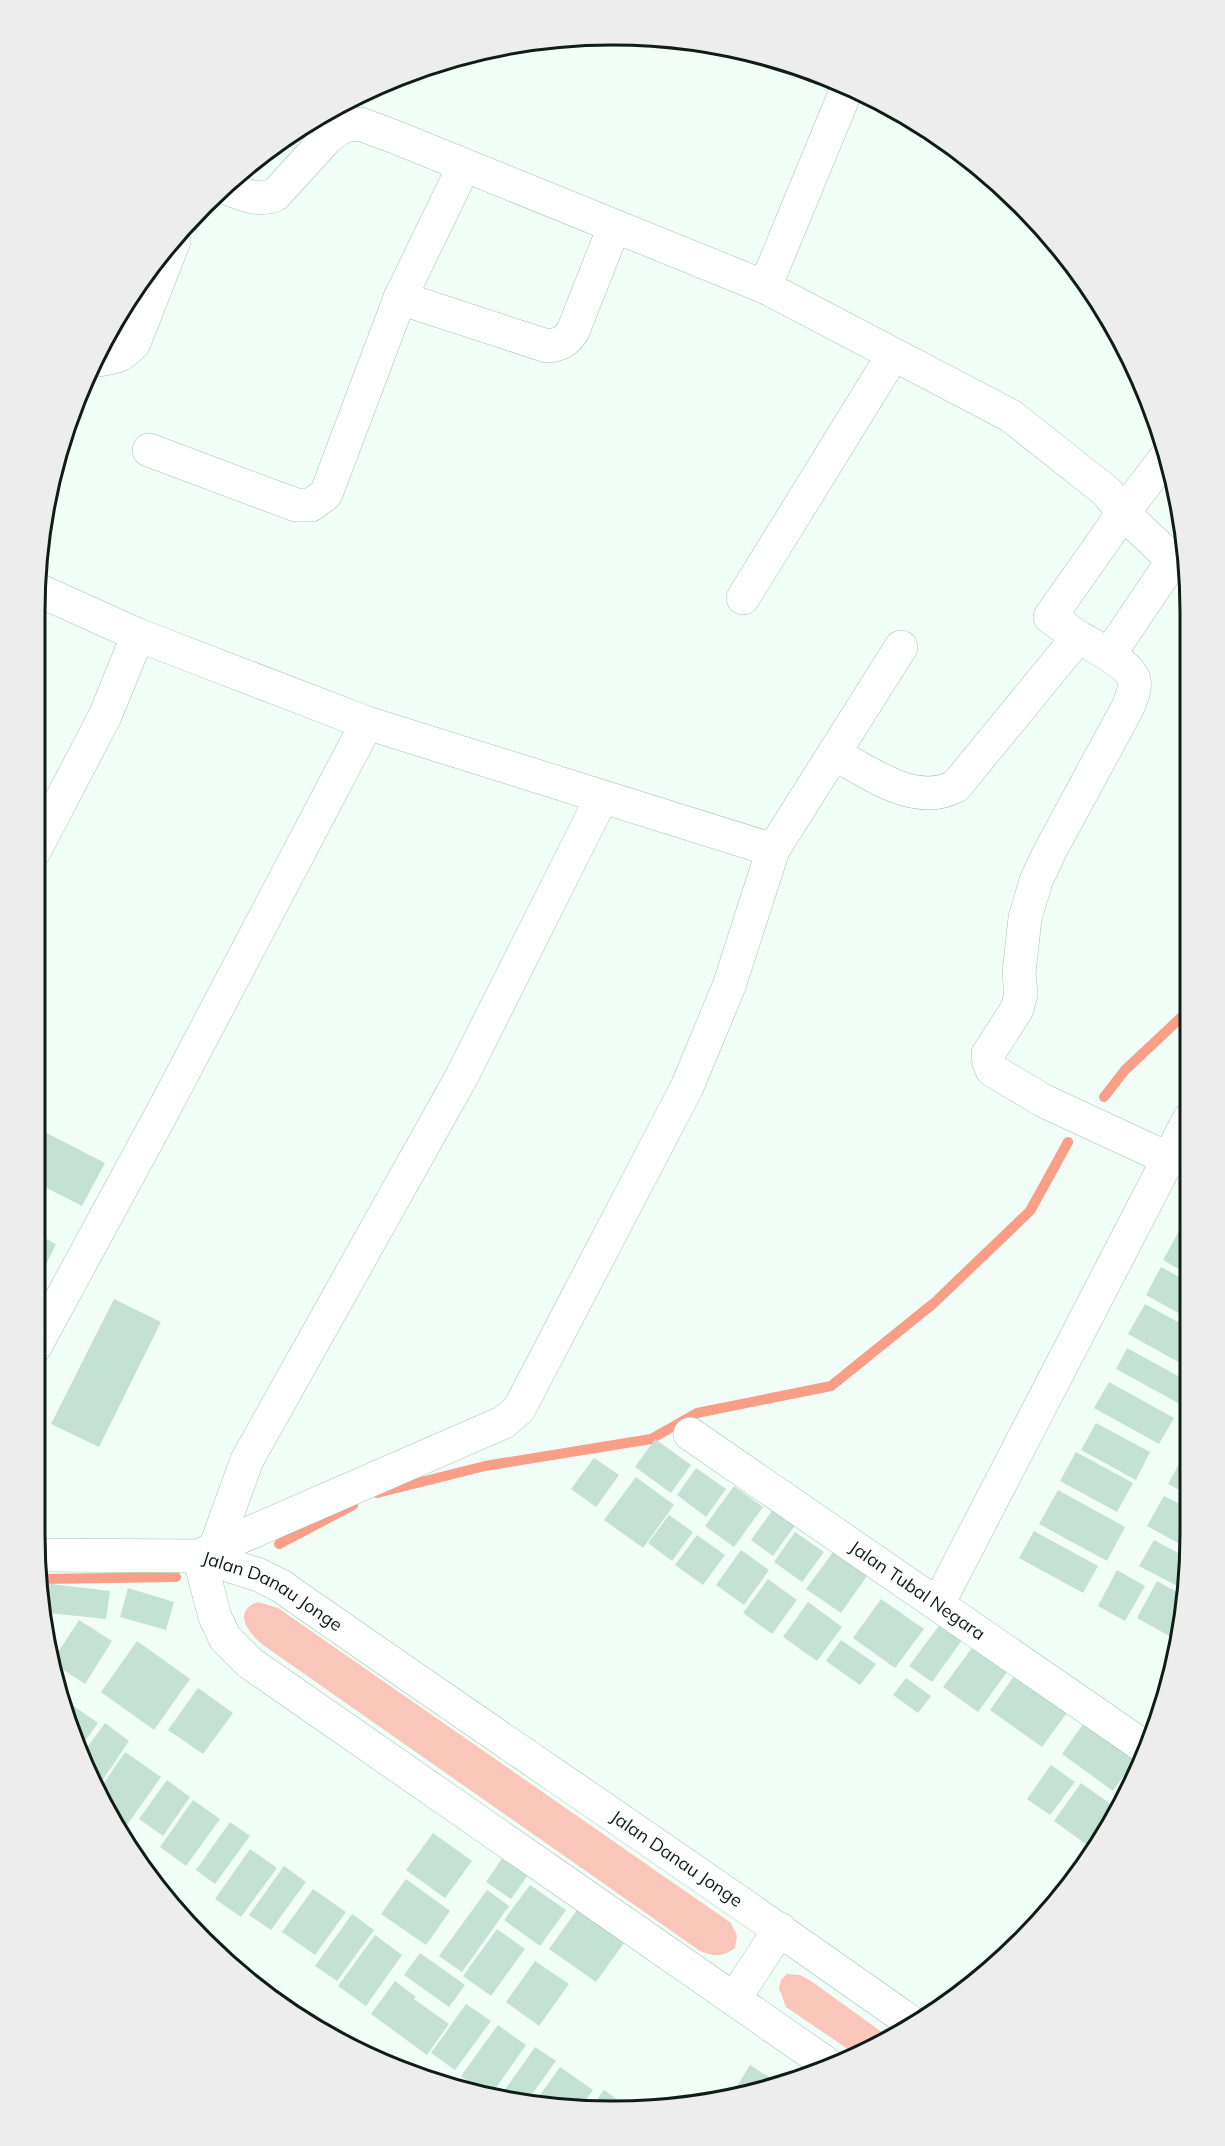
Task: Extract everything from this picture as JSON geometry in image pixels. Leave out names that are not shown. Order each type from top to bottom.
[{"type":"street","points":[[765,287],[844,95]]},
{"type":"street","points":[[233,190],[263,199],[275,195],[327,138],[342,126],[360,124],[765,287],[1011,416],[1107,492],[1123,513],[1178,562]]},
{"type":"street","points":[[149,450],[296,506],[311,505],[326,494],[400,298],[464,166]]},
{"type":"street","points":[[400,298],[547,346],[557,346],[569,338],[573,331],[614,226]]},
{"type":"street","points":[[105,359],[116,358],[125,353],[134,343],[165,264]]},
{"type":"street","points":[[743,598],[892,355]]},
{"type":"street","points":[[1160,464],[1050,617],[1109,655],[1131,673],[1134,681],[1133,691],[1128,707],[1036,881],[1025,918],[1018,973],[1021,994],[1017,1009],[988,1054],[992,1070],[1044,1101],[1170,1159]]},
{"type":"street","points":[[1109,655],[1178,568]]},
{"type":"street","points":[[46,593],[138,635],[367,723],[773,850]]},
{"type":"street","points":[[45,831],[105,716],[138,635]]},
{"type":"street","points":[[834,754],[906,791],[930,794],[945,792],[956,786],[1078,637]]},
{"type":"street","points":[[46,1555],[207,1552],[504,1422],[519,1409],[687,1087],[729,986],[773,850],[901,647]]},
{"type":"street","points":[[45,1328],[367,723]]},
{"type":"street","points":[[207,1552],[247,1460],[462,1076],[602,797]]},
{"type":"street","points":[[938,1604],[1180,1138]]},
{"type":"street","name":"Jalan Tubal Negara","points":[[690,1434],[1140,1744]]},
{"type":"street","name":"Jalan Danau Jonge","points":[[207,1552],[281,1586],[493,1734],[780,1929],[906,2019]]},
{"type":"street","name":"Jalan Danau Jonge","points":[[207,1552],[215,1617],[225,1638],[250,1663],[823,2061]]},
{"type":"street","points":[[734,1999],[780,1929]]},
{"type":"shaded area","points":[[258,1602],[278,1608],[731,1923],[737,1936],[735,1948],[718,1955],[700,1951],[263,1645],[248,1629],[244,1617],[245,1611]]},
{"type":"shaded area","points":[[787,1974],[800,1975],[882,2032],[848,2049],[786,2007],[779,1988],[781,1980]]},
{"type":"building","points":[[45,1132],[105,1163],[82,1206],[45,1187]]},
{"type":"building","points":[[1179,1231],[1180,1270],[1163,1260]]},
{"type":"building","points":[[45,1238],[56,1244],[45,1267]]},
{"type":"building","points":[[1161,1267],[1180,1277],[1180,1314],[1146,1295]]},
{"type":"building","points":[[114,1299],[161,1322],[99,1447],[51,1424]]},
{"type":"building","points":[[1145,1304],[1180,1323],[1180,1363],[1128,1334]]},
{"type":"building","points":[[1127,1348],[1180,1377],[1180,1404],[1116,1369]]},
{"type":"building","points":[[1109,1382],[1174,1418],[1159,1444],[1094,1408]]},
{"type":"building","points":[[1096,1423],[1150,1452],[1136,1480],[1081,1450]]},
{"type":"building","points":[[655,1439],[691,1465],[671,1493],[635,1467]]},
{"type":"building","points":[[1076,1452],[1133,1483],[1117,1512],[1060,1481]]},
{"type":"building","points":[[594,1458],[619,1475],[596,1507],[571,1489]]},
{"type":"building","points":[[1180,1462],[1180,1490],[1168,1484]]},
{"type":"building","points":[[696,1468],[726,1489],[706,1517],[677,1495]]},
{"type":"building","points":[[636,1477],[674,1505],[643,1548],[604,1520]]},
{"type":"building","points":[[734,1486],[763,1507],[734,1547],[705,1526]]},
{"type":"building","points":[[1058,1490],[1125,1527],[1107,1561],[1039,1524]]},
{"type":"building","points":[[1164,1496],[1180,1504],[1180,1544],[1147,1526]]},
{"type":"building","points":[[774,1508],[796,1524],[773,1556],[751,1540]]},
{"type":"building","points":[[669,1515],[693,1532],[672,1561],[648,1543]]},
{"type":"building","points":[[1034,1531],[1098,1566],[1083,1593],[1019,1558]]},
{"type":"building","points":[[795,1532],[824,1552],[802,1582],[774,1562]]},
{"type":"building","points":[[697,1535],[725,1555],[703,1585],[675,1565]]},
{"type":"building","points":[[1154,1540],[1179,1554],[1177,1586],[1139,1566]]},
{"type":"building","points":[[741,1550],[769,1570],[744,1605],[716,1585]]},
{"type":"building","points":[[833,1552],[867,1576],[841,1613],[806,1589]]},
{"type":"building","points":[[1117,1570],[1145,1586],[1125,1621],[1098,1606]]},
{"type":"building","points":[[768,1579],[797,1600],[772,1634],[743,1613]]},
{"type":"building","points":[[1157,1581],[1177,1592],[1170,1637],[1137,1618]]},
{"type":"building","points":[[47,1584],[110,1591],[106,1619],[51,1613]]},
{"type":"building","points":[[128,1588],[174,1602],[166,1630],[120,1617]]},
{"type":"building","points":[[881,1599],[924,1629],[895,1668],[853,1638]]},
{"type":"building","points":[[808,1602],[842,1627],[817,1661],[783,1637]]},
{"type":"building","points":[[79,1620],[112,1641],[85,1684],[61,1669],[58,1653]]},
{"type":"building","points":[[943,1620],[965,1636],[932,1682],[909,1666]]},
{"type":"building","points":[[841,1640],[876,1664],[860,1685],[826,1661]]},
{"type":"building","points":[[137,1641],[190,1679],[154,1730],[101,1692]]},
{"type":"building","points":[[972,1648],[1007,1672],[978,1712],[943,1687]]},
{"type":"building","points":[[1017,1672],[1069,1710],[1042,1747],[990,1710]]},
{"type":"building","points":[[906,1678],[931,1696],[918,1713],[893,1695]]},
{"type":"building","points":[[198,1688],[233,1713],[203,1754],[168,1730]]},
{"type":"building","points":[[72,1705],[98,1723],[85,1742],[75,1716]]},
{"type":"building","points":[[1086,1720],[1135,1755],[1113,1791],[1062,1754]]},
{"type":"building","points":[[105,1723],[129,1741],[102,1781],[87,1748]]},
{"type":"building","points":[[125,1752],[161,1777],[127,1825],[104,1783]]},
{"type":"building","points":[[1051,1765],[1075,1782],[1050,1815],[1027,1799]]},
{"type":"building","points":[[167,1780],[190,1797],[163,1836],[139,1819]]},
{"type":"building","points":[[1081,1783],[1111,1804],[1087,1845],[1054,1821]]},
{"type":"building","points":[[193,1800],[220,1819],[186,1866],[160,1847]]},
{"type":"building","points":[[230,1822],[250,1836],[215,1884],[196,1870]]},
{"type":"building","points":[[433,1833],[472,1861],[445,1898],[406,1870]]},
{"type":"building","points":[[250,1849],[277,1868],[241,1917],[215,1899]]},
{"type":"building","points":[[505,1854],[530,1872],[511,1899],[486,1882]]},
{"type":"building","points":[[284,1866],[306,1882],[271,1930],[249,1915]]},
{"type":"building","points":[[406,1879],[450,1911],[426,1945],[381,1914]]},
{"type":"building","points":[[530,1885],[566,1910],[540,1946],[504,1920]]},
{"type":"building","points":[[313,1889],[346,1912],[315,1955],[282,1932]]},
{"type":"building","points":[[487,1890],[509,1906],[462,1972],[439,1956]]},
{"type":"building","points":[[577,1910],[624,1943],[596,1982],[549,1949]]},
{"type":"building","points":[[352,1914],[374,1930],[337,1981],[315,1966]]},
{"type":"building","points":[[497,1929],[525,1949],[491,1996],[463,1976]]},
{"type":"building","points":[[375,1935],[402,1955],[366,2006],[338,1986]]},
{"type":"building","points":[[420,1953],[465,1985],[449,2007],[404,1975]]},
{"type":"building","points":[[535,1961],[569,1984],[539,2026],[506,2002]]},
{"type":"building","points":[[395,1981],[416,1997],[414,1999],[449,2024],[427,2055],[371,2014]]},
{"type":"building","points":[[466,2004],[491,2021],[455,2070],[431,2053]]},
{"type":"building","points":[[498,2025],[526,2045],[496,2089],[471,2083],[461,2076]]},
{"type":"building","points":[[535,2047],[556,2061],[531,2095],[505,2090]]},
{"type":"building","points":[[750,2065],[771,2078],[759,2082],[736,2087]]},
{"type":"building","points":[[560,2067],[593,2090],[586,2100],[539,2096]]},
{"type":"building","points":[[604,2090],[619,2101],[612,2101],[596,2101]]},
{"type":"waterway","points":[[1104,1097],[1125,1070],[1180,1018]]},
{"type":"waterway","points":[[377,1493],[485,1466],[651,1439],[697,1413],[831,1386],[934,1303],[1030,1211],[1068,1142]]},
{"type":"waterway","points":[[279,1544],[353,1505]]},
{"type":"waterway","points":[[47,1579],[176,1577]]}]
